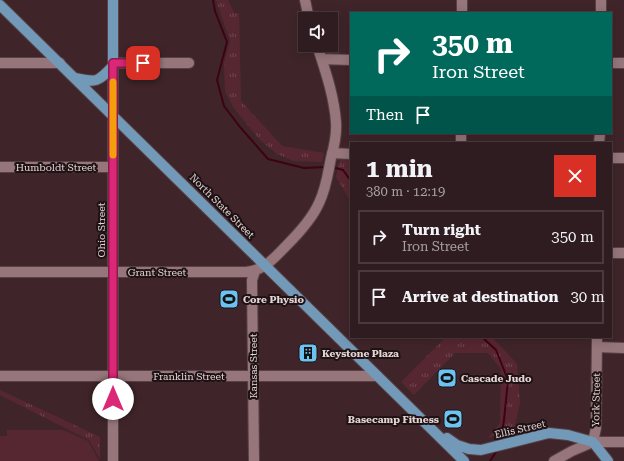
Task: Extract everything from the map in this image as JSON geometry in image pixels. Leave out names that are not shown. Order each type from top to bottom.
[{"type":"main road","name":"Ohio Street","points":[[113,0],[113,116]]},
{"type":"main road","name":"North State Street","points":[[0,5],[377,376],[428,424]]},
{"type":"main road","points":[[74,78],[92,81],[98,80],[113,64]]},
{"type":"main road","points":[[428,424],[464,461]]},
{"type":"main road","name":"Ellis Street","points":[[428,424],[456,445],[475,450],[486,449],[549,433],[568,435],[593,442]]},
{"type":"main road","points":[[593,442],[608,461]]},
{"type":"street","points":[[304,0],[307,12]]},
{"type":"street","points":[[462,0],[462,12]]},
{"type":"street","points":[[601,0],[601,12]]},
{"type":"street","name":"Grant Street","points":[[0,272],[255,271],[265,266],[308,222],[319,203],[325,186],[337,124],[332,93],[320,52]]},
{"type":"street","points":[[322,59],[350,60]]},
{"type":"street","points":[[0,63],[60,64]]},
{"type":"street","points":[[612,63],[624,63]]},
{"type":"street","points":[[113,64],[189,64]]},
{"type":"street","name":"Ohio Street","points":[[113,116],[113,461]]},
{"type":"street","points":[[332,153],[350,154]]},
{"type":"street","points":[[612,158],[624,158]]},
{"type":"street","name":"Humboldt Street","points":[[0,167],[113,167]]},
{"type":"street","points":[[612,253],[624,253]]},
{"type":"street","name":"Kansas Street","points":[[254,461],[252,280],[255,271]]},
{"type":"street","points":[[597,342],[624,348]]},
{"type":"street","name":"York Street","points":[[593,442],[596,428],[597,342]]},
{"type":"street","name":"Franklin Street","points":[[0,376],[377,376]]},
{"type":"street","points":[[554,461],[593,442]]},
{"type":"street","name":"Ellis Street","points":[[593,442],[624,442]]},
{"type":"green space","points":[[216,0],[228,0],[234,13],[239,13],[241,101],[282,146],[324,153],[322,162],[294,161],[277,154],[259,139],[233,107],[225,91],[224,63],[230,41]]},
{"type":"green space","points":[[340,159],[350,161],[350,200],[336,177]]},
{"type":"green space","points":[[445,338],[493,338],[517,364],[520,402],[514,430],[488,438],[500,423],[501,369],[488,353],[455,353],[414,395],[401,382]]},
{"type":"green space","points":[[0,390],[100,437],[100,459],[89,440],[0,395]]},
{"type":"green space","points":[[7,430],[63,430],[88,441],[99,461],[0,461],[0,436],[7,436]]},
{"type":"waterway","points":[[213,0],[215,11],[227,42],[217,80],[224,106],[268,159],[304,168],[326,167]]},
{"type":"waterway","points":[[332,167],[343,170],[350,180]]},
{"type":"waterway","points":[[483,338],[496,350],[508,380],[500,443]]},
{"type":"waterway","points":[[490,461],[498,449]]},
{"type":"slow traffic","points":[[113,82],[113,155]]},
{"type":"place","name":"Core Physio","points":[[229,299]]},
{"type":"place","name":"Keystone Plaza","points":[[308,353]]},
{"type":"place","name":"Cascade Judo","points":[[447,378]]},
{"type":"place","name":"Basecamp Fitness","points":[[453,419]]},
{"type":"route","points":[[113,399],[113,63],[143,63]]}]
